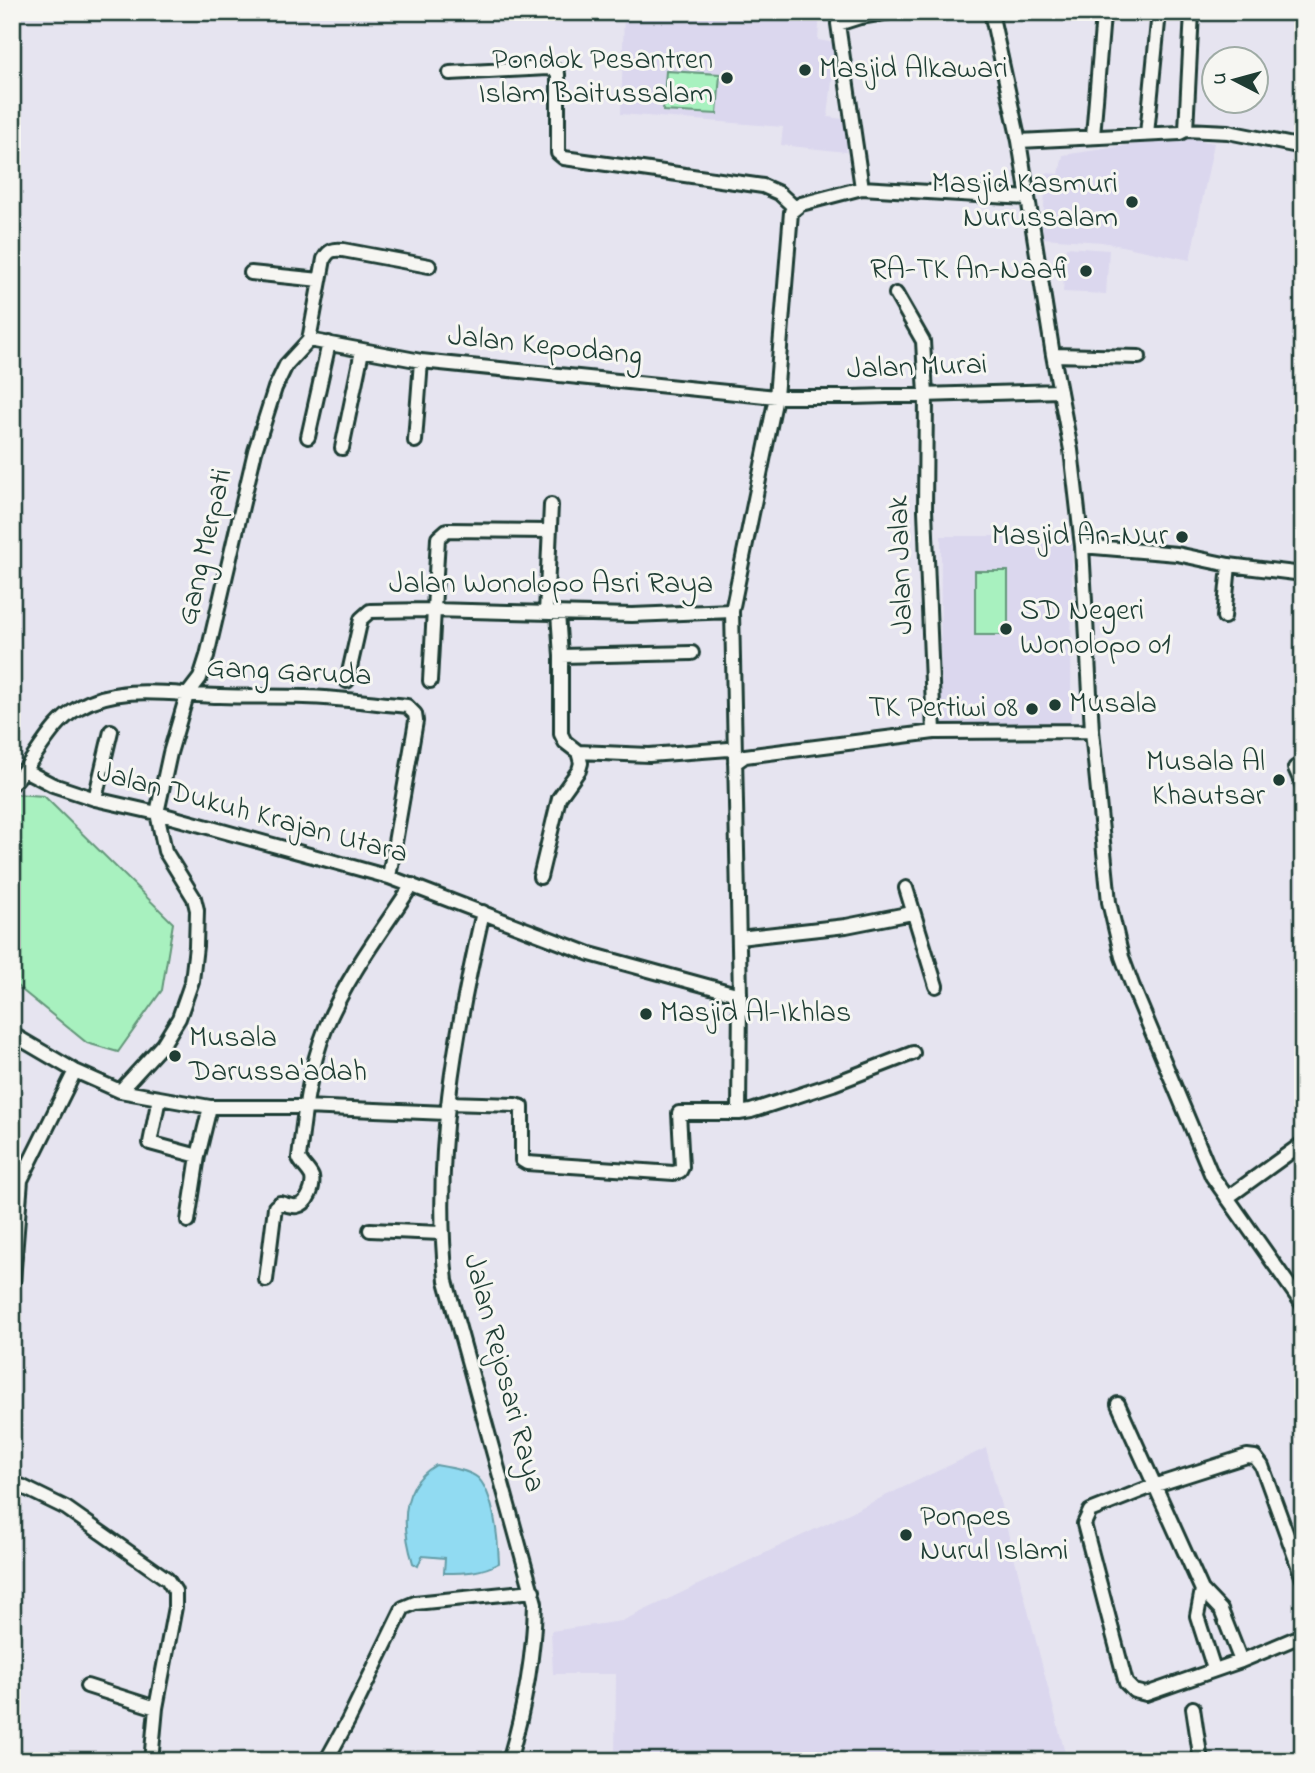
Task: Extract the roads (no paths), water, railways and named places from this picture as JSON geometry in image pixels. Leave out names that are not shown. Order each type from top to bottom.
[{"type":"street","points":[[862,188],[837,18],[890,12]]},
{"type":"street","points":[[990,12],[1019,141],[1071,450],[1082,546],[1092,731],[1110,908],[1122,957],[1206,1164],[1227,1198],[1297,1284],[1303,1305]]},
{"type":"street","points":[[1147,134],[1159,12]]},
{"type":"street","points":[[1186,130],[1192,12]]},
{"type":"street","points":[[1093,136],[1103,15]]},
{"type":"street","points":[[450,74],[548,68],[555,70],[558,74],[558,153],[564,158],[763,186],[779,193],[794,207]]},
{"type":"street","points":[[1019,141],[1180,133],[1186,130],[1228,132],[1303,147]]},
{"type":"street","points":[[739,1112],[740,995],[732,611],[776,397],[791,212],[794,207],[862,188],[1028,198]]},
{"type":"street","points":[[309,340],[324,259],[328,252],[334,250],[429,266]]},
{"type":"street","points":[[251,272],[320,280]]},
{"type":"street","name":"Jalan Jalak","points":[[897,294],[923,341],[926,395],[925,510],[934,732]]},
{"type":"street","name":"Jalan Kepodang","points":[[309,340],[421,361],[776,397]]},
{"type":"street","name":"Gang Merpati","points":[[157,813],[170,753],[187,695],[200,678],[207,656],[255,451],[275,388],[286,365],[309,340]]},
{"type":"street","points":[[308,437],[328,344]]},
{"type":"street","points":[[342,448],[362,351]]},
{"type":"street","points":[[1053,355],[1139,357]]},
{"type":"street","points":[[415,441],[421,361]]},
{"type":"street","name":"Jalan Murai","points":[[776,397],[1060,391]]},
{"type":"street","points":[[551,505],[549,531],[552,613],[561,656],[561,734],[565,743],[578,752],[649,755],[729,749],[735,757]]},
{"type":"street","points":[[430,681],[438,538],[446,530],[549,531]]},
{"type":"street","points":[[1082,546],[1178,554],[1229,565],[1303,574]]},
{"type":"street","points":[[1224,617],[1229,565]]},
{"type":"street","name":"Jalan Wonolopo Asri Raya","points":[[346,681],[361,619],[370,611],[632,615],[732,611]]},
{"type":"street","points":[[561,656],[692,653]]},
{"type":"street","name":"Gang Garuda","points":[[26,771],[50,733],[64,717],[79,707],[123,693],[147,691],[187,695],[315,697],[412,709],[416,721],[388,877]]},
{"type":"street","points":[[95,799],[111,731]]},
{"type":"street","points":[[735,757],[934,732],[1092,731]]},
{"type":"street","points":[[540,877],[559,798],[579,770],[581,763],[578,752]]},
{"type":"street","points":[[1303,763],[1295,768],[1303,786]]},
{"type":"street","points":[[12,784],[26,771]]},
{"type":"street","name":"Jalan Dukuh Krajan Utara","points":[[26,771],[52,785],[95,799],[157,813],[388,877],[590,954],[740,995]]},
{"type":"street","points":[[120,1091],[163,1044],[180,1018],[192,981],[197,910],[194,898],[165,851],[157,813]]},
{"type":"street","points":[[266,1280],[275,1207],[280,1203],[295,1206],[302,1204],[307,1199],[312,1184],[310,1174],[299,1158],[304,1108],[314,1062],[327,1026],[353,973],[412,885]]},
{"type":"street","points":[[906,888],[936,986]]},
{"type":"street","name":"Jalan Rejosari Raya","points":[[483,912],[460,1010],[447,1108],[441,1233],[446,1281],[536,1603],[533,1644],[519,1725],[509,1761]]},
{"type":"street","points":[[739,938],[846,926],[912,913]]},
{"type":"street","points":[[12,1034],[75,1070],[120,1091],[210,1107],[447,1108],[515,1105],[522,1107],[522,1160],[527,1163],[674,1173],[682,1167],[679,1113],[751,1111],[833,1084],[913,1053]]},
{"type":"street","points":[[13,1280],[17,1178],[75,1070]]},
{"type":"street","points":[[159,1098],[150,1143],[198,1156]]},
{"type":"street","points":[[188,1222],[198,1156],[210,1107]]},
{"type":"street","points":[[1227,1198],[1303,1143]]},
{"type":"street","points":[[370,1230],[441,1233]]},
{"type":"street","points":[[1118,1404],[1202,1590],[1221,1611],[1241,1661]]},
{"type":"street","points":[[1303,1579],[1262,1466],[1255,1457],[1247,1455],[1153,1486],[1090,1511],[1084,1524],[1126,1683],[1134,1691],[1146,1694],[1241,1661],[1303,1635]]},
{"type":"street","points":[[21,1486],[66,1508],[167,1579],[175,1591],[156,1708],[151,1761]]},
{"type":"street","points":[[1202,1590],[1197,1616],[1214,1669]]},
{"type":"street","points":[[326,1761],[403,1608],[415,1603],[533,1591]]},
{"type":"street","points":[[87,1686],[156,1708]]},
{"type":"street","points":[[1193,1708],[1201,1761]]},
{"type":"water","points":[[436,1465],[469,1473],[478,1478],[484,1486],[492,1507],[499,1563],[479,1571],[444,1573],[445,1558],[422,1556],[418,1566],[413,1563],[407,1535],[406,1508],[415,1484]]},
{"type":"place","name":"Masjid Alkawari","points":[[805,70]]},
{"type":"place","name":"Pondok Pesantren Islam Baitussalam","points":[[727,78]]},
{"type":"place","name":"Masjid Kasmuri Nurussalam","points":[[1132,202]]},
{"type":"place","name":"RA-TK An-Naafi","points":[[1086,271]]},
{"type":"place","name":"Masjid An-Nur","points":[[1182,537]]},
{"type":"place","name":"SD Negeri Wonolopo 01","points":[[1006,629]]},
{"type":"place","name":"Musala","points":[[1055,705]]},
{"type":"place","name":"TK Pertiwi 08","points":[[1032,709]]},
{"type":"place","name":"Musala Al Khautsar","points":[[1279,780]]},
{"type":"place","name":"Masjid Al-Ikhlas","points":[[646,1014]]},
{"type":"place","name":"Musala Darussa'adah","points":[[175,1056]]},
{"type":"place","name":"Ponpes Nurul Islami","points":[[906,1535]]}]
